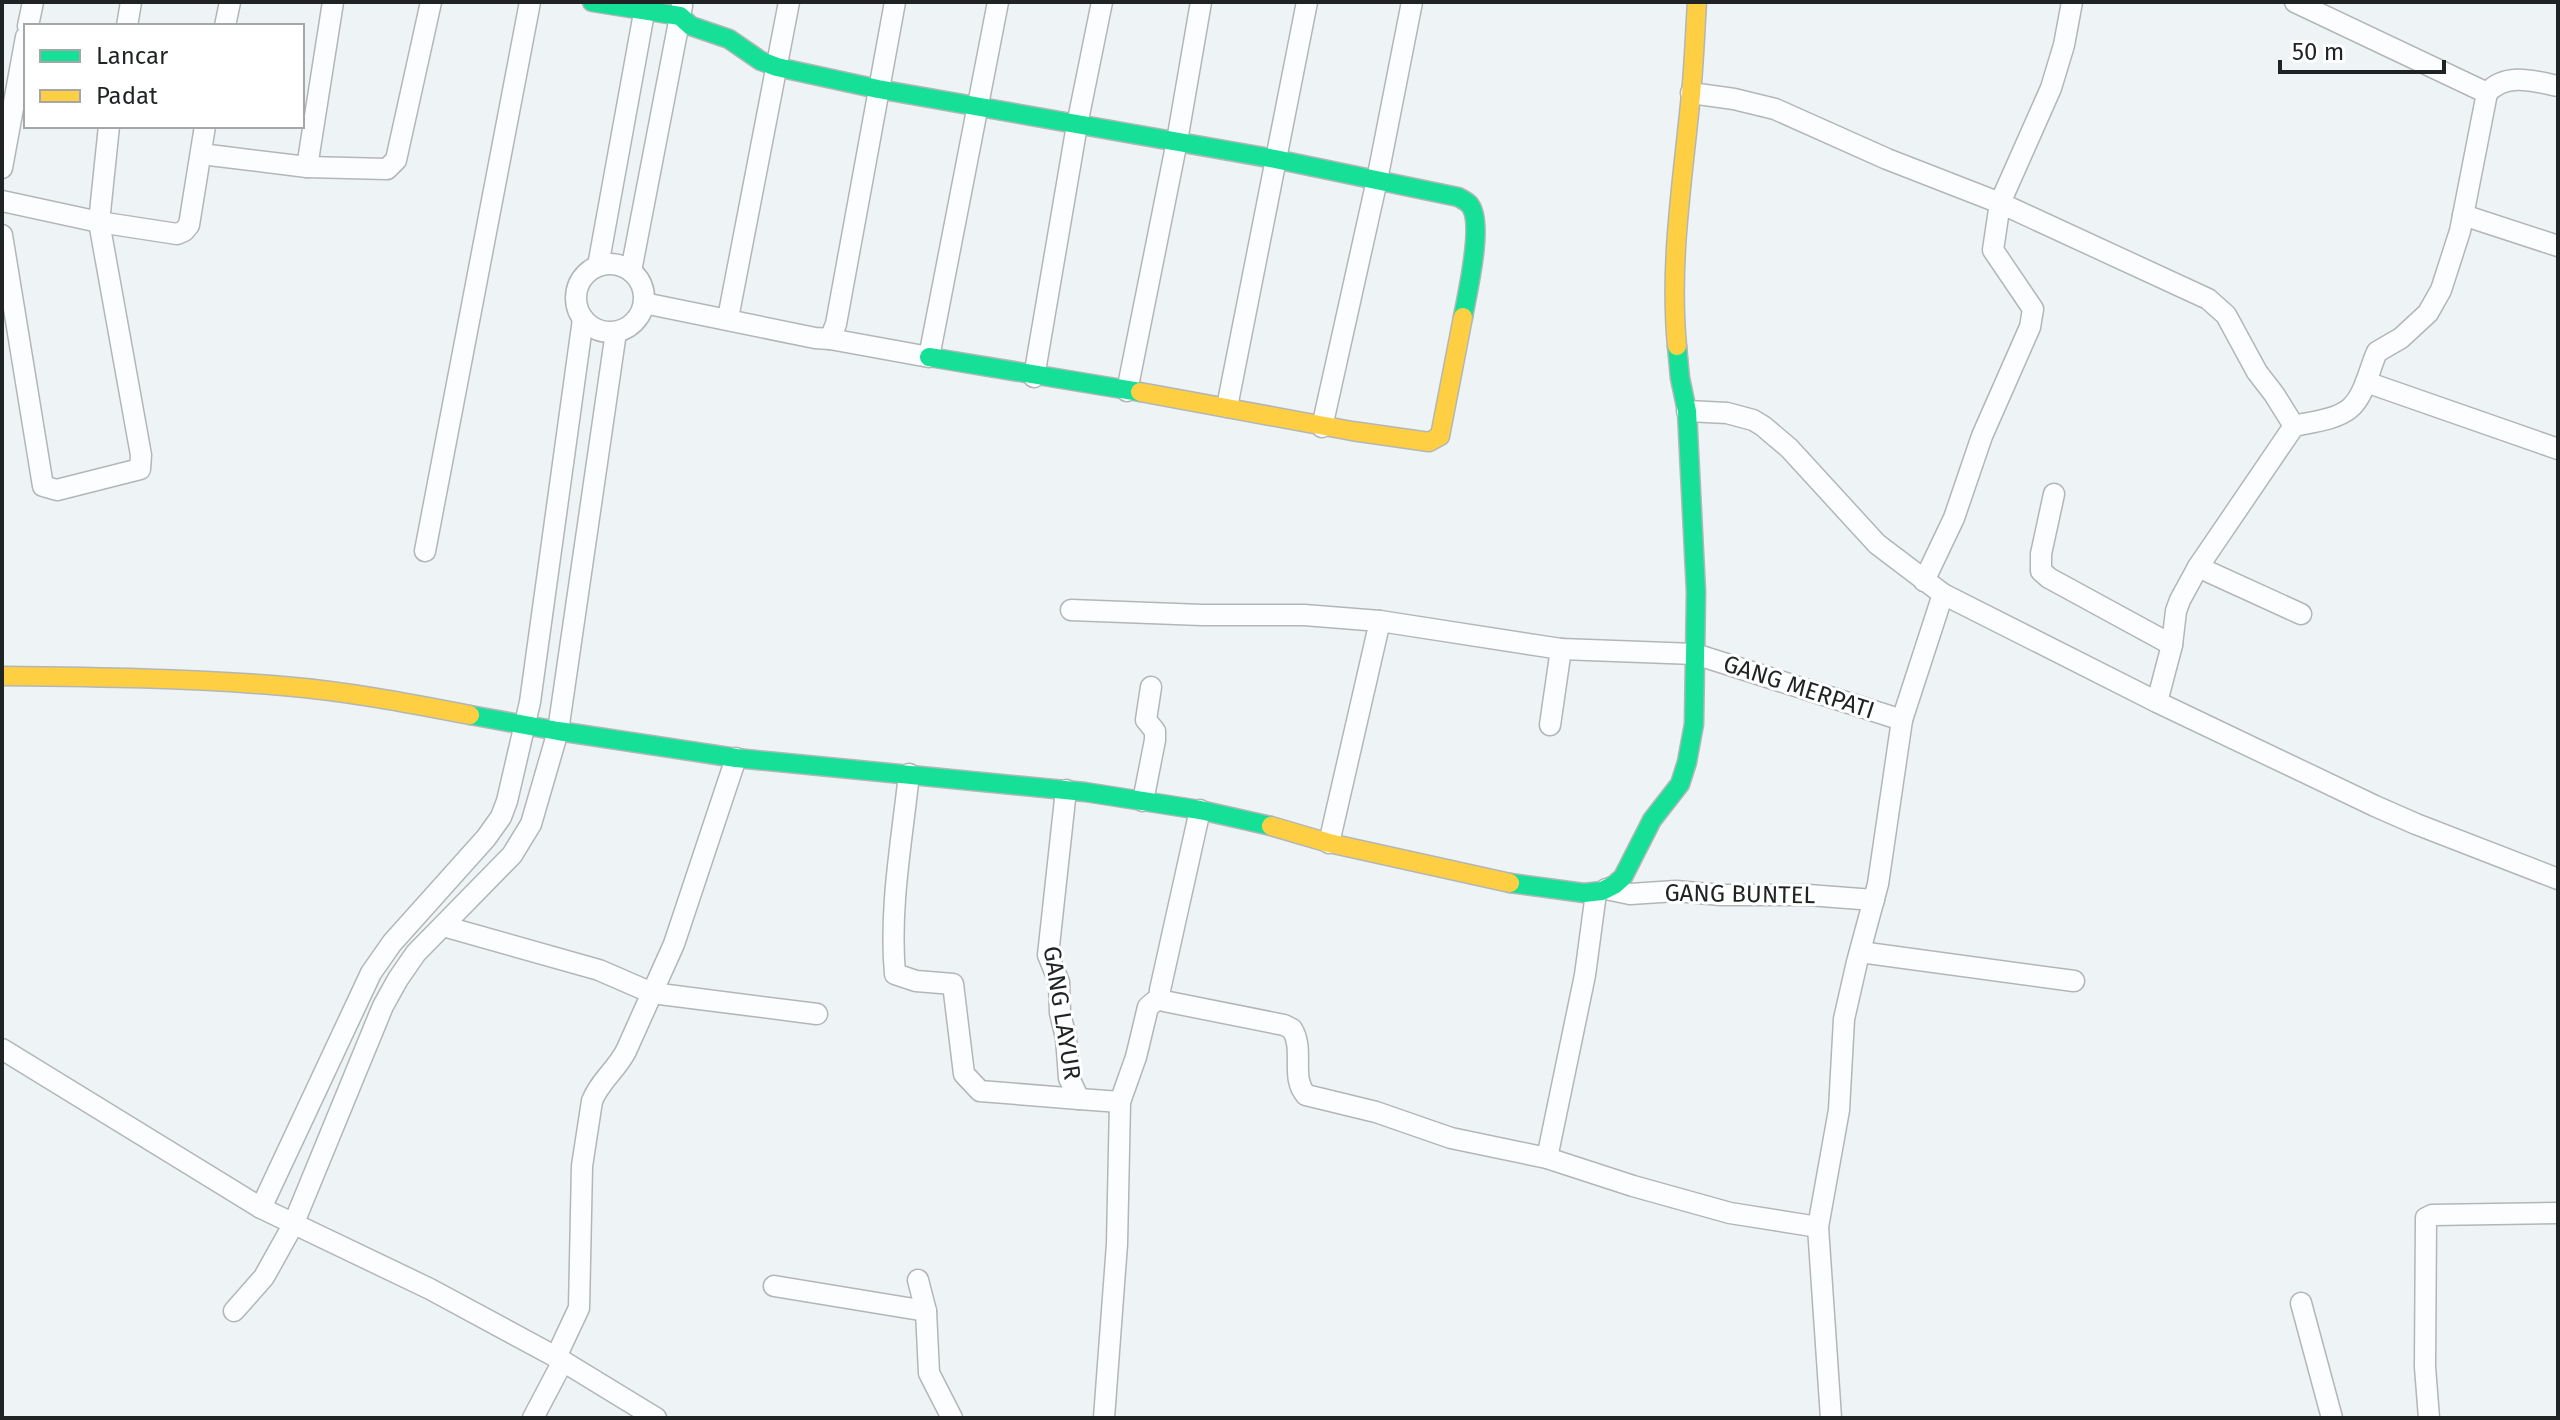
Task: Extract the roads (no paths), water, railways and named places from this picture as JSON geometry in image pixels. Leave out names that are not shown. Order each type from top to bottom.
[{"type":"street","points":[[28,24],[33,2]]},
{"type":"street","points":[[127,24],[131,2]]},
{"type":"street","points":[[225,24],[230,2]]},
{"type":"street","points":[[307,167],[333,2]]},
{"type":"street","points":[[201,154],[307,167],[387,169],[396,160],[431,2]]},
{"type":"street","points":[[425,551],[530,2]]},
{"type":"street","points":[[592,2],[681,9]]},
{"type":"street","points":[[728,318],[789,2]]},
{"type":"street","points":[[830,339],[836,324],[895,2]]},
{"type":"street","points":[[929,357],[998,2]]},
{"type":"street","points":[[1034,377],[1077,125],[1102,2]]},
{"type":"street","points":[[1127,391],[1201,2]]},
{"type":"street","points":[[1227,407],[1307,2]]},
{"type":"street","points":[[1322,427],[1377,180],[1412,2]]},
{"type":"street","points":[[2,676],[146,677],[285,686],[407,703],[558,731],[736,758],[1066,790],[1200,810],[1329,843],[1510,883],[1601,891],[1623,877],[1652,820],[1680,784],[1694,724],[1696,592],[1687,411],[1680,378],[1674,276],[1697,2]]},
{"type":"street","points":[[1924,581],[1954,518],[1982,436],[2030,327],[2033,309],[1993,250],[2000,203],[2051,88],[2064,45],[2072,2]]},
{"type":"street","points":[[2295,2],[2487,93]]},
{"type":"street","points":[[598,266],[646,6]]},
{"type":"street","points":[[644,303],[815,338],[1034,377],[1227,407],[1322,427],[1429,442],[1440,436],[1475,252],[1474,215],[1470,205],[1458,197],[1275,159],[878,89],[777,67],[761,61],[729,39],[691,26],[681,9]]},
{"type":"street","points":[[631,271],[681,9]]},
{"type":"street","points":[[2,168],[24,48]]},
{"type":"street","points":[[2157,702],[2172,645],[2176,611],[2198,567],[2294,426],[2348,409],[2366,382],[2377,352],[2401,338],[2428,313],[2441,290],[2463,215],[2487,93],[2506,79],[2558,86]]},
{"type":"street","points":[[1691,93],[1775,109],[1887,159],[2000,203],[2208,299],[2226,315],[2252,363],[2294,426]]},
{"type":"street","points":[[2,235],[7,296],[43,486],[57,490],[140,469],[141,455],[99,222],[109,128]]},
{"type":"street","points":[[2,201],[99,222],[177,234],[189,225],[205,128]]},
{"type":"street","points":[[2463,215],[2558,246]]},
{"type":"street","points":[[621,265],[639,279],[643,291],[644,303],[635,322],[616,332],[592,328],[577,308],[579,283],[598,266],[621,265]]},
{"type":"street","points":[[261,1208],[371,973],[392,943],[479,847],[501,817],[525,725],[583,319]]},
{"type":"street","points":[[234,1311],[264,1277],[293,1225],[383,1006],[416,953],[512,855],[531,824],[558,731],[616,332]]},
{"type":"street","points":[[2366,382],[2558,449]]},
{"type":"street","points":[[1687,411],[1727,413],[1763,426],[1789,448],[1877,544],[1943,594],[2157,702],[2402,818],[2558,879]]},
{"type":"street","points":[[2054,494],[2041,554],[2041,571],[2172,645]]},
{"type":"street","points":[[2198,567],[2301,614]]},
{"type":"street","points":[[1831,1418],[1818,1227],[1839,1110],[1844,1019],[1884,853],[1902,720],[1943,594]]},
{"type":"street","name":"GANG MERPATI","points":[[1071,610],[1304,615],[1380,621],[1561,649],[1695,654],[1902,720]]},
{"type":"street","points":[[1329,843],[1380,621]]},
{"type":"street","points":[[1550,725],[1561,649]]},
{"type":"street","points":[[1143,801],[1155,740],[1155,731],[1146,720],[1151,687]]},
{"type":"street","points":[[533,1418],[579,1308],[582,1166],[595,1091],[620,1064],[674,944],[736,758]]},
{"type":"street","points":[[909,774],[893,925],[895,974],[916,981],[953,984],[964,1074],[980,1091],[1079,1099]]},
{"type":"street","name":"GANG LAYUR","points":[[1066,790],[1048,955],[1059,982],[1069,1078],[1079,1099],[1120,1102]]},
{"type":"street","points":[[1104,1418],[1117,1244],[1120,1102],[1136,1057],[1148,1007],[1160,997],[1200,810]]},
{"type":"street","points":[[1547,1158],[1601,891]]},
{"type":"street","name":"GANG BUNTEL","points":[[1601,891],[1630,894],[1676,891],[1721,895],[1808,895],[1874,900]]},
{"type":"street","points":[[443,926],[599,970],[652,993],[817,1014]]},
{"type":"street","points":[[1860,952],[2074,981]]},
{"type":"street","points":[[1160,997],[1164,1001],[1292,1029],[1299,1048],[1298,1080],[1306,1095],[1376,1112],[1451,1138],[1547,1158],[1730,1213],[1818,1227]]},
{"type":"street","points":[[2,1049],[261,1208],[430,1289],[559,1359],[656,1418]]},
{"type":"street","points":[[2429,1418],[2425,1367],[2426,1218],[2432,1215],[2558,1213]]},
{"type":"street","points":[[918,1280],[926,1311],[929,1373],[952,1418]]},
{"type":"street","points":[[774,1286],[926,1311]]},
{"type":"street","points":[[2301,1303],[2332,1418]]}]
